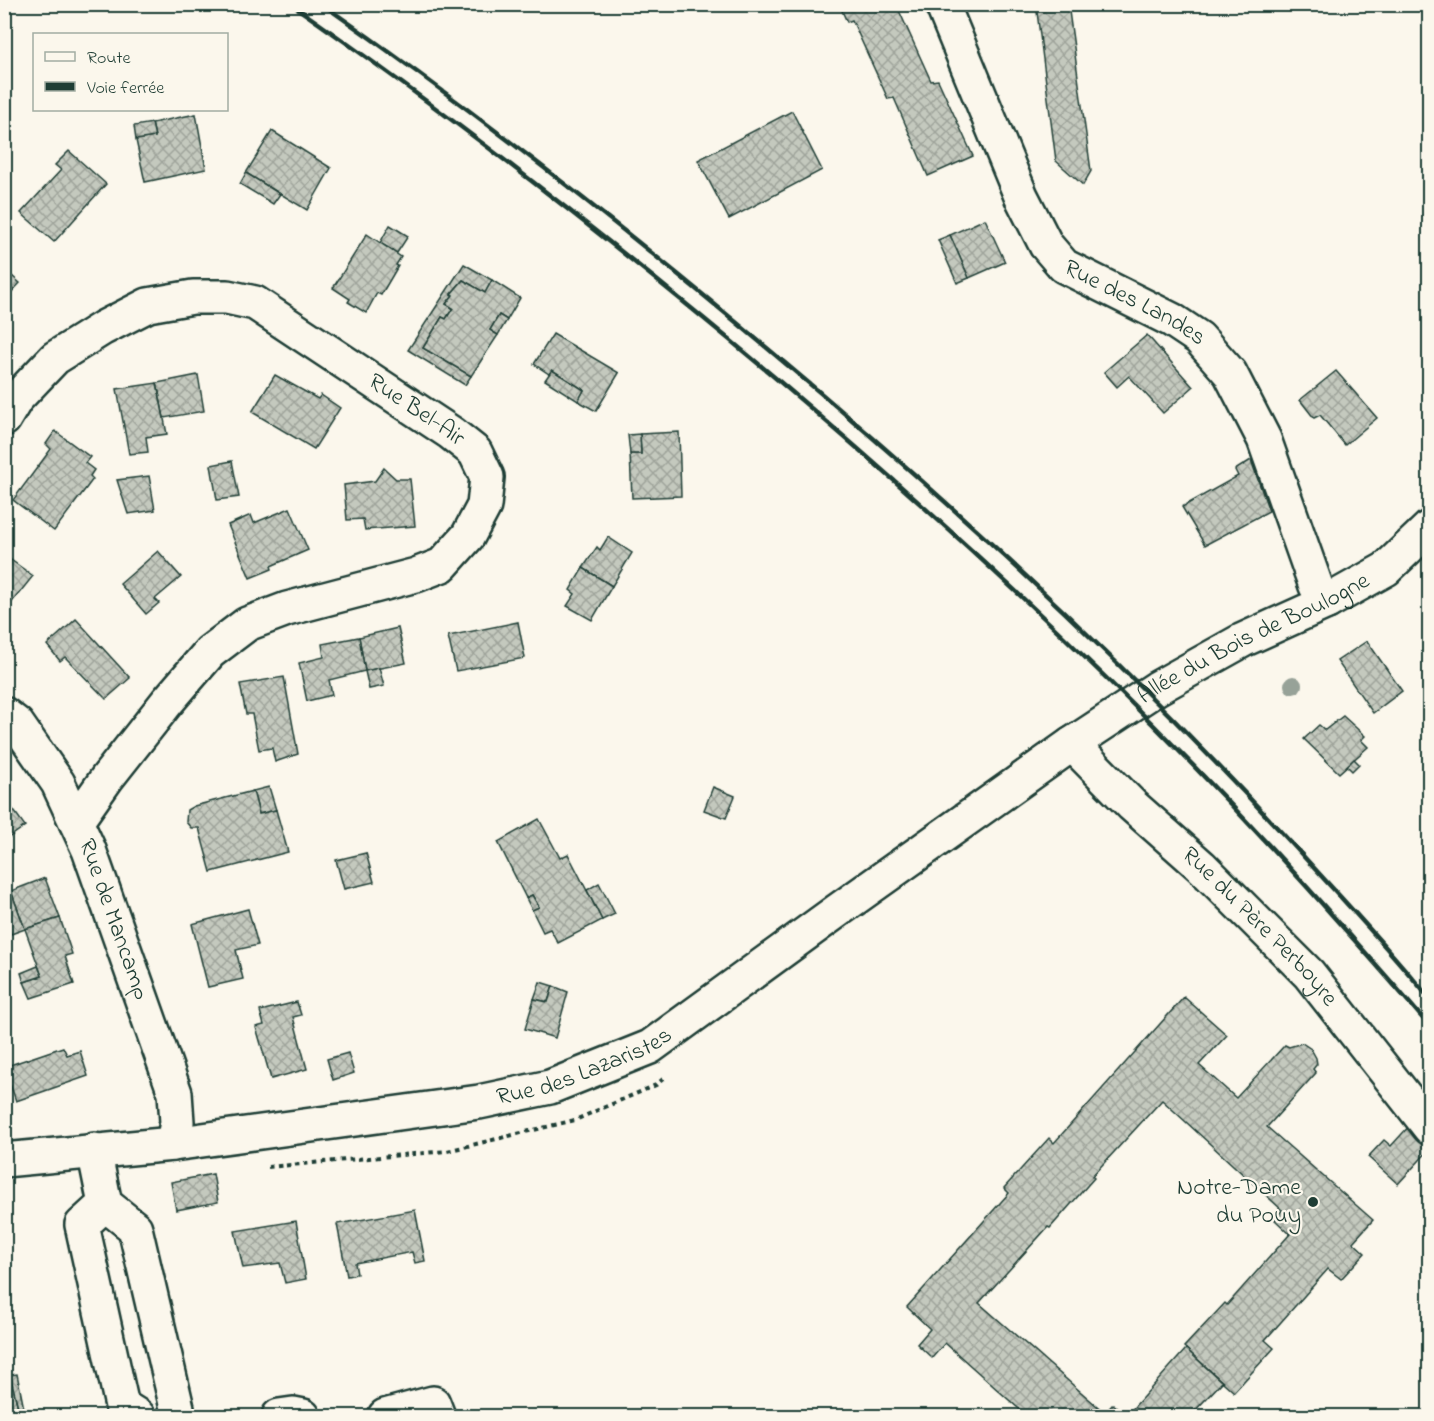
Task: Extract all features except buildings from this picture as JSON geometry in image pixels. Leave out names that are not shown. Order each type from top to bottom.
[{"type":"street","name":"Rue des Landes","points":[[942,4],[1021,196],[1046,245],[1064,266],[1172,320],[1199,338],[1230,373],[1264,439],[1316,586],[1327,602]]},
{"type":"street","name":"Rue Bel-Air","points":[[4,419],[16,399],[55,358],[103,328],[148,305],[193,297],[227,297],[255,303],[451,433],[475,452],[487,477],[484,506],[468,536],[442,565],[416,575],[287,609],[247,624],[210,652],[161,710],[76,822]]},
{"type":"street","name":"Allée du Bois de Boulogne","points":[[1072,744],[1176,678],[1243,640],[1327,602],[1386,569],[1430,527]]},
{"type":"street","name":"Rue de Mancamp","points":[[4,714],[17,724],[58,783],[89,850],[174,1093],[177,1122],[173,1144]]},
{"type":"street","name":"Rue du Père Perboyre","points":[[1072,744],[1132,805],[1201,866],[1309,974],[1430,1128]]},
{"type":"street","name":"Rue des Lazaristes","points":[[4,1160],[173,1144],[479,1102],[550,1087],[650,1047],[1072,744]]},
{"type":"street","points":[[94,1150],[105,1204],[135,1228],[177,1408],[176,1416]]},
{"type":"street","points":[[105,1204],[82,1225],[122,1406],[138,1416]]},
{"type":"street","points":[[385,1416],[433,1403],[438,1416]]},
{"type":"street","points":[[279,1416],[292,1414],[303,1416]]},
{"type":"railway","points":[[291,4],[354,48],[540,187],[779,381],[917,501],[1118,689],[1182,754],[1308,888],[1430,1027]]},
{"type":"railway","points":[[322,4],[438,87],[608,218],[773,353],[918,478],[1059,607],[1195,741],[1261,810],[1430,999]]},
{"type":"place","name":"Notre-Dame du Pouy","points":[[1313,1202]]}]
